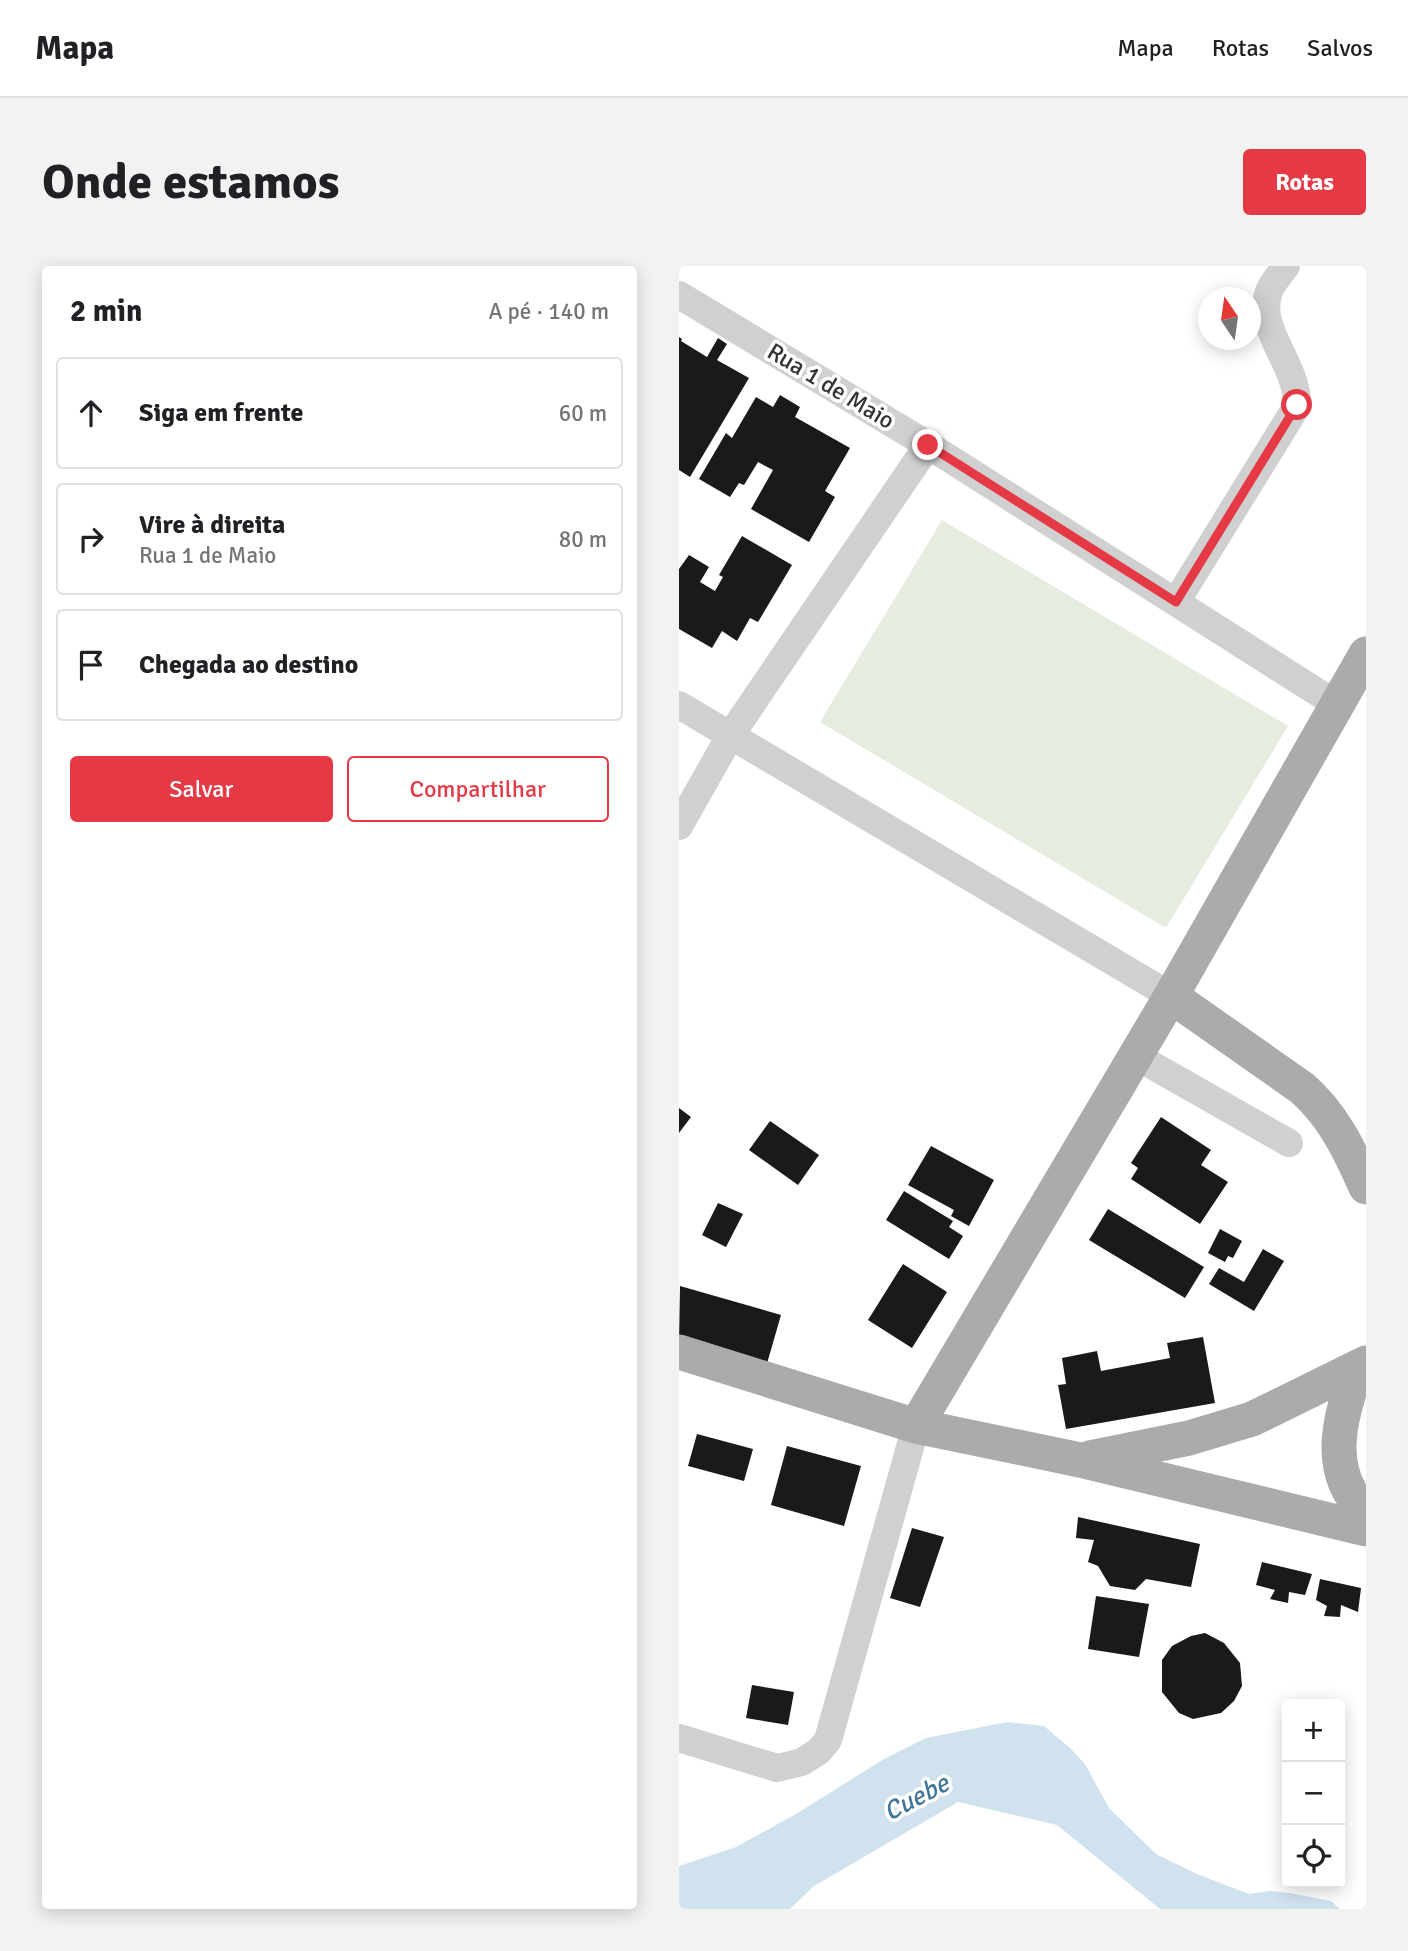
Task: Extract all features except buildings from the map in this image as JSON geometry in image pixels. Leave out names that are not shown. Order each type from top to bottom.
[{"type":"main road","points":[[916,1426],[1171,996],[1366,654]]},
{"type":"main road","points":[[1171,996],[1302,1088],[1319,1103],[1351,1152],[1366,1187]]},
{"type":"main road","points":[[679,1352],[916,1426],[1080,1460],[1366,1529]]},
{"type":"main road","points":[[1080,1460],[1189,1438],[1252,1419],[1362,1365]]},
{"type":"main road","points":[[1362,1365],[1343,1406],[1338,1440],[1342,1470],[1353,1500],[1366,1511]]},
{"type":"street","points":[[1176,602],[1297,405],[1298,393],[1294,377],[1267,321],[1266,305],[1270,289],[1286,266]]},
{"type":"street","name":"Rua 1 de Maio","points":[[679,295],[928,445],[1336,704]]},
{"type":"street","points":[[679,826],[730,736],[928,445]]},
{"type":"street","points":[[679,705],[1171,996]]},
{"type":"street","points":[[1136,1056],[1289,1143]]},
{"type":"street","points":[[679,1738],[777,1768],[801,1762],[819,1751],[828,1740],[916,1426]]},
{"type":"shaded area","points":[[942,520],[1288,726],[1166,928],[820,722]]},
{"type":"water","name":"Cuebe","points":[[1007,1722],[1044,1726],[1070,1748],[1085,1764],[1109,1808],[1156,1854],[1197,1874],[1249,1894],[1269,1891],[1290,1893],[1331,1901],[1340,1909],[1160,1909],[1057,1825],[958,1802],[814,1886],[790,1909],[679,1909],[679,1866],[736,1847],[796,1814],[884,1759],[926,1738]]},
{"type":"route","points":[[928,445],[1176,602],[1297,405]]}]
